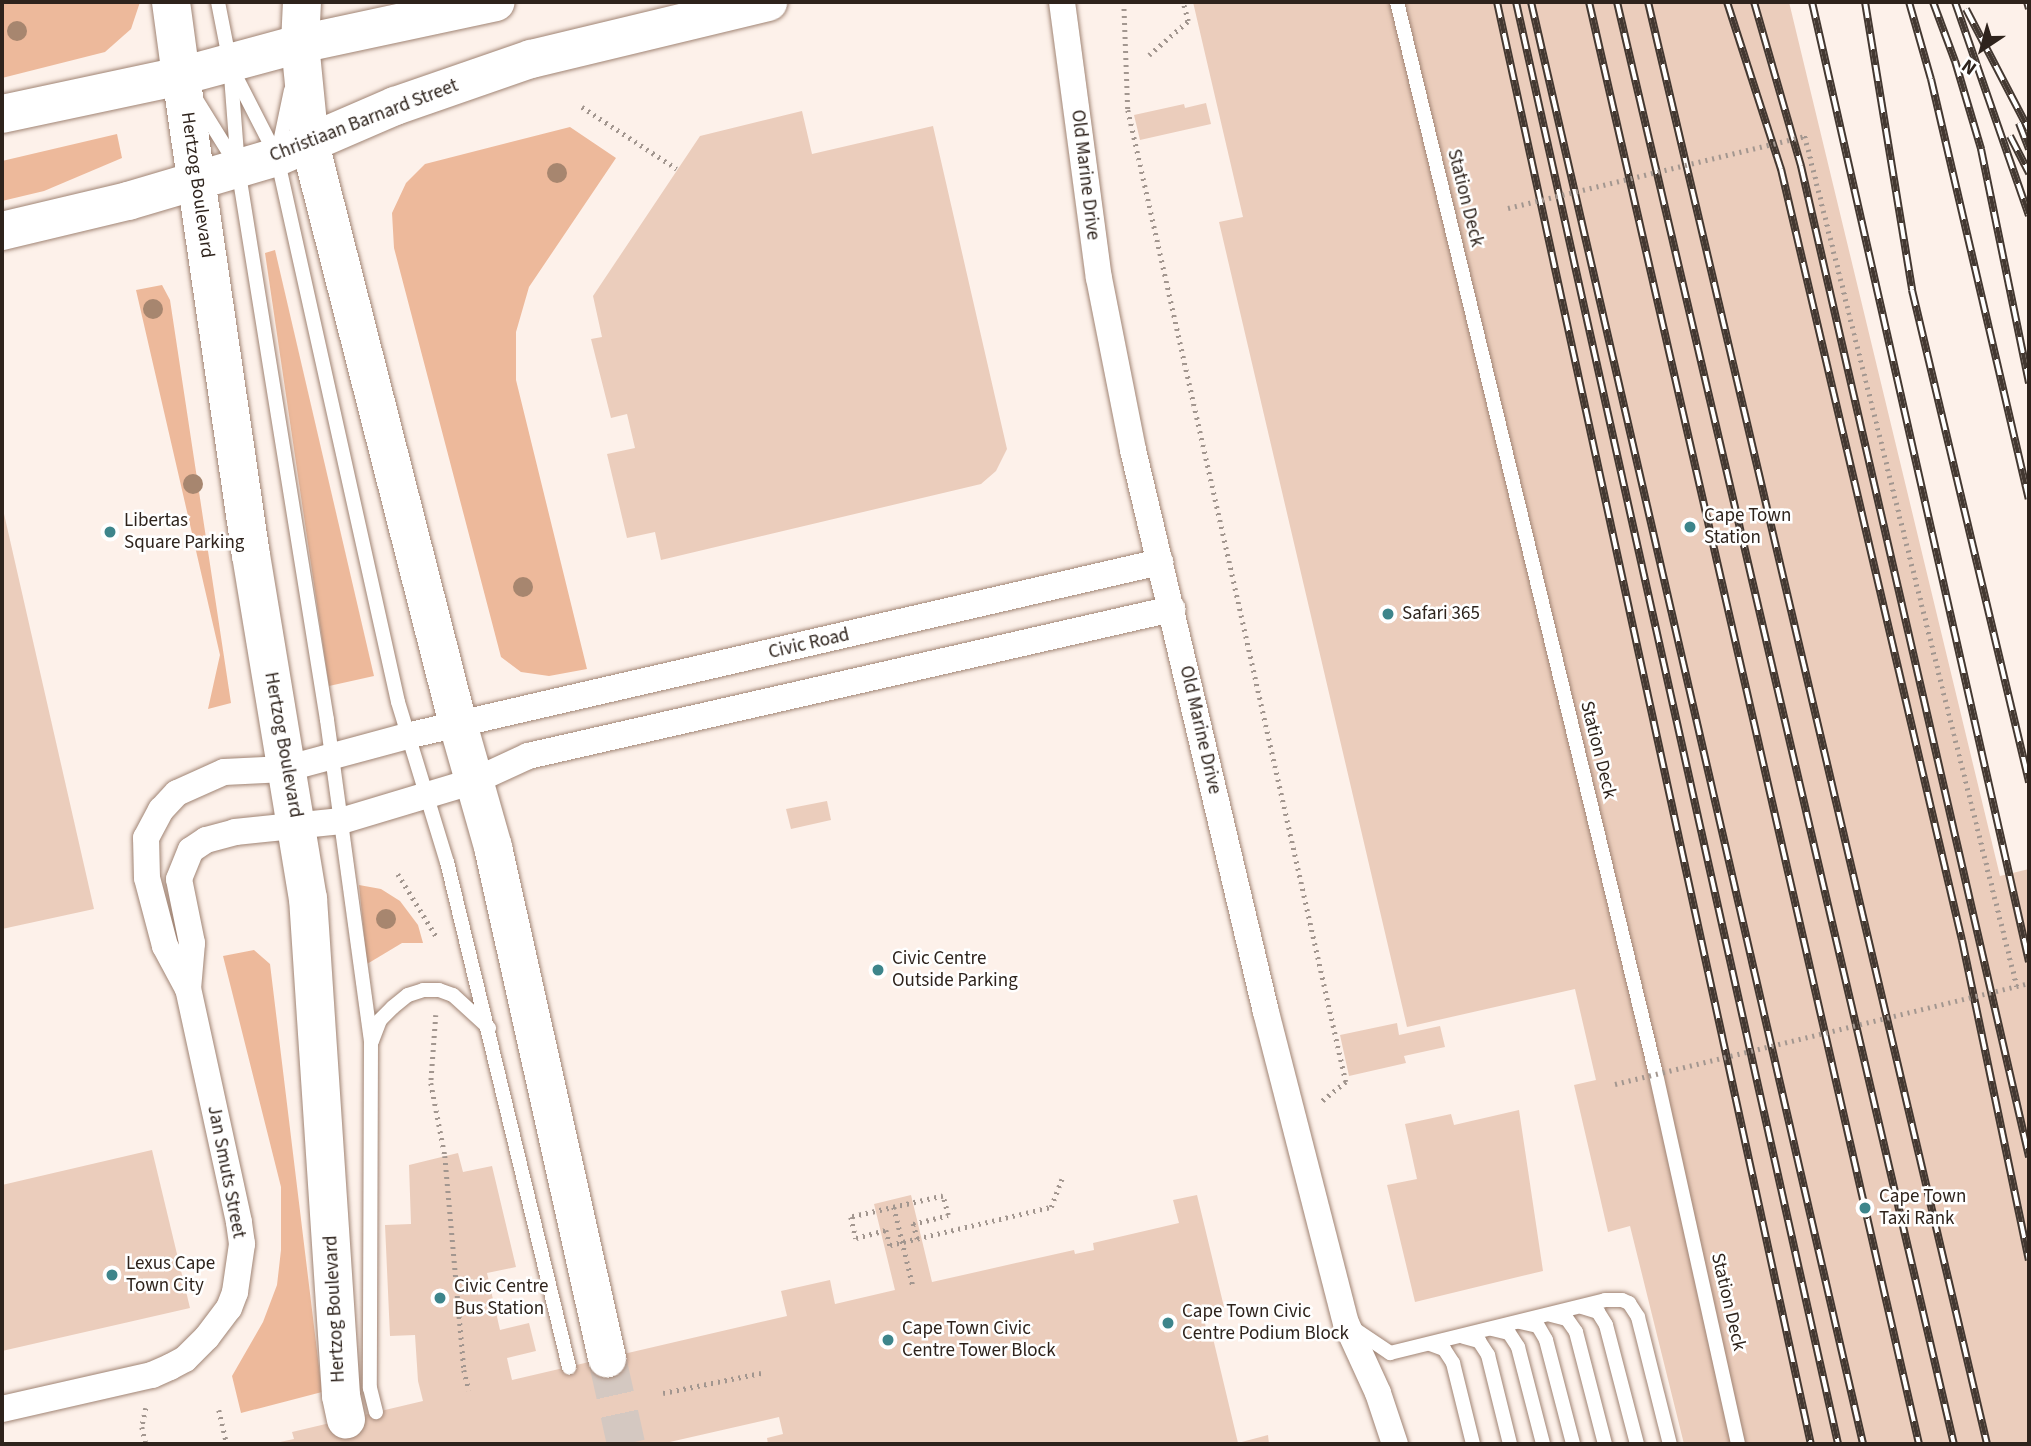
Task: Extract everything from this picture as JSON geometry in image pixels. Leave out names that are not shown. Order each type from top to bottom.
[{"type":"main road","name":"Hertzog Boulevard","points":[[171,2],[285,769],[298,827],[309,898],[341,1396],[361,1415]]},
{"type":"main road","points":[[302,2],[293,150],[496,860],[607,1358]]},
{"type":"main road","points":[[2,114],[116,87],[181,76],[300,44],[496,2]]},
{"type":"main road","name":"Christiaan Barnard Street","points":[[2,231],[128,201],[238,169],[293,150],[395,106],[531,59],[768,2]]},
{"type":"street","name":"Old Marine Drive","points":[[1062,2],[1099,278],[1133,450],[1294,1123],[1346,1323],[1378,1393],[1395,1444]]},
{"type":"street","name":"Civic Road","points":[[332,758],[411,735],[1160,562]]},
{"type":"street","points":[[474,781],[528,756],[1172,609]]},
{"type":"street","name":"Jan Smuts Street","points":[[2,1409],[160,1372],[185,1359],[207,1338],[229,1308],[240,1272],[242,1244],[188,989],[165,946],[152,902],[146,838],[161,810],[185,788],[224,772],[285,769],[332,758]]},
{"type":"street","name":"Jan Smuts Street","points":[[188,989],[192,943],[179,879],[191,850],[206,840],[235,832],[341,821],[474,781]]},
{"type":"lane","points":[[218,2],[230,63],[238,169],[332,758],[371,1042],[370,1388],[361,1415]]},
{"type":"lane","name":"Station Deck","points":[[1397,2],[1656,1074],[1738,1444]]},
{"type":"lane","points":[[230,63],[293,150],[398,702],[428,793],[490,1029],[569,1367]]},
{"type":"lane","points":[[181,76],[238,169]]},
{"type":"lane","points":[[371,1042],[380,1020],[393,1007],[408,995],[423,990],[439,990],[453,995],[490,1029]]},
{"type":"lane","points":[[1346,1323],[1390,1353],[1615,1298],[1633,1308],[1670,1444]]},
{"type":"lane","points":[[1574,1308],[1591,1308],[1602,1316],[1637,1444]]},
{"type":"lane","points":[[1544,1316],[1560,1315],[1567,1319],[1576,1332],[1605,1444]]},
{"type":"lane","points":[[1514,1323],[1524,1322],[1538,1326],[1546,1340],[1573,1444]]},
{"type":"lane","points":[[1485,1330],[1502,1330],[1509,1333],[1518,1347],[1543,1444]]},
{"type":"lane","points":[[1455,1338],[1472,1337],[1488,1355],[1510,1444]]},
{"type":"lane","points":[[1430,1344],[1444,1349],[1453,1363],[1473,1444]]},
{"type":"path","points":[[1124,2],[1128,110],[1346,1082],[1294,1123]]},
{"type":"path","points":[[1149,55],[1188,21],[1184,2]]},
{"type":"path","points":[[582,107],[677,169]]},
{"type":"path","points":[[1508,208],[1805,136],[2017,986]]},
{"type":"path","points":[[398,874],[438,938],[441,949]]},
{"type":"path","points":[[1615,1084],[2029,982]]},
{"type":"path","points":[[436,1015],[431,1083],[445,1156],[464,1370],[469,1390]]},
{"type":"path","points":[[916,1239],[913,1224],[948,1215],[943,1196],[851,1217],[856,1238],[886,1230],[890,1245],[916,1239],[1051,1207],[1062,1179]]},
{"type":"path","points":[[894,1207],[913,1286]]},
{"type":"path","points":[[663,1393],[761,1373]]},
{"type":"path","points":[[219,1410],[227,1444]]},
{"type":"shaded area","points":[[2,2],[140,2],[131,29],[105,52],[2,78]]},
{"type":"shaded area","points":[[570,127],[616,158],[529,287],[516,332],[516,380],[587,669],[549,676],[521,672],[501,657],[394,248],[392,213],[406,183],[425,164]]},
{"type":"shaded area","points":[[117,134],[122,158],[44,191],[2,201],[2,161]]},
{"type":"shaded area","points":[[275,250],[374,676],[329,686],[265,253]]},
{"type":"shaded area","points":[[162,285],[170,300],[231,703],[208,709],[220,655],[136,290]]},
{"type":"shaded area","points":[[359,885],[381,889],[400,901],[418,925],[423,943],[402,943],[367,964]]},
{"type":"shaded area","points":[[254,950],[270,964],[322,1392],[241,1413],[232,1376],[263,1322],[277,1285],[281,1250],[281,1187],[223,956]]},
{"type":"building","name":"Cape Town Station","points":[[1193,2],[1789,2],[2000,876],[2029,869],[2029,1444],[1684,1444],[1630,1226],[1608,1232],[1574,1085],[1596,1080],[1575,989],[1407,1027],[1219,222],[1243,217]]},
{"type":"building","points":[[1206,103],[1211,124],[1140,140],[1134,115],[1184,104],[1185,108]]},
{"type":"building","points":[[802,111],[812,154],[933,126],[1007,449],[996,471],[981,484],[661,560],[655,532],[627,538],[607,454],[635,448],[627,414],[611,418],[591,339],[602,337],[593,296],[700,136]]},
{"type":"building","points":[[2,505],[94,909],[2,929]]},
{"type":"building","points":[[827,801],[831,820],[791,829],[786,809]]},
{"type":"building","points":[[1397,1023],[1399,1035],[1440,1026],[1445,1047],[1404,1056],[1406,1063],[1349,1076],[1340,1035]]},
{"type":"building","points":[[1519,1110],[1543,1271],[1415,1302],[1387,1185],[1417,1179],[1405,1124],[1451,1114],[1454,1125]]},
{"type":"building","points":[[152,1150],[190,1308],[2,1351],[2,1185]]},
{"type":"building","points":[[458,1153],[463,1172],[492,1166],[516,1267],[487,1273],[500,1330],[529,1323],[536,1351],[507,1358],[512,1380],[787,1316],[781,1291],[830,1280],[835,1304],[895,1290],[874,1204],[911,1195],[932,1282],[1074,1250],[1075,1254],[1094,1250],[1093,1243],[1179,1223],[1173,1200],[1197,1195],[1224,1307],[1202,1312],[1208,1335],[1212,1334],[1238,1443],[1268,1435],[1269,1444],[768,1444],[767,1438],[783,1434],[779,1417],[661,1444],[280,1444],[294,1439],[292,1432],[423,1401],[418,1381],[415,1335],[390,1336],[385,1225],[411,1224],[409,1165]]},
{"type":"tunnel","points":[[607,1358],[626,1444]]},
{"type":"railway","points":[[1497,2],[1811,1444]]},
{"type":"railway","points":[[1516,2],[1838,1444]]},
{"type":"railway","points":[[1531,2],[1863,1444]]},
{"type":"railway","points":[[1589,2],[1919,1444]]},
{"type":"railway","points":[[1617,2],[1954,1444]]},
{"type":"railway","points":[[1648,2],[1987,1444]]},
{"type":"railway","points":[[1727,2],[1781,169],[1962,940],[2029,1260]]},
{"type":"railway","points":[[1754,2],[1801,166],[2029,1157]]},
{"type":"railway","points":[[1812,2],[2029,962]]},
{"type":"railway","points":[[1865,2],[1912,290],[2029,782]]},
{"type":"railway","points":[[1909,2],[1931,79],[2029,499]]},
{"type":"railway","points":[[1933,2],[1955,61],[1981,149],[2029,383]]},
{"type":"railway","points":[[1955,2],[2029,216]]},
{"type":"railway","points":[[2027,2],[2029,9]]},
{"type":"railway","points":[[1966,9],[2029,130]]},
{"type":"railway","points":[[2019,123],[2029,149]]},
{"type":"railway","points":[[2010,136],[2029,173]]},
{"type":"place","name":"Cape Town Station","points":[[1690,527]]},
{"type":"place","name":"Libertas Square Parking","points":[[110,532]]},
{"type":"place","name":"Safari 365","points":[[1388,614]]},
{"type":"place","name":"Civic Centre Outside Parking","points":[[878,970]]},
{"type":"place","name":"Cape Town Taxi Rank","points":[[1865,1208]]},
{"type":"place","name":"Lexus Cape Town City","points":[[112,1275]]},
{"type":"place","name":"Civic Centre Bus Station","points":[[440,1298]]},
{"type":"place","name":"Cape Town Civic Centre Podium Block","points":[[1168,1323]]},
{"type":"place","name":"Cape Town Civic Centre Tower Block","points":[[888,1340]]}]
